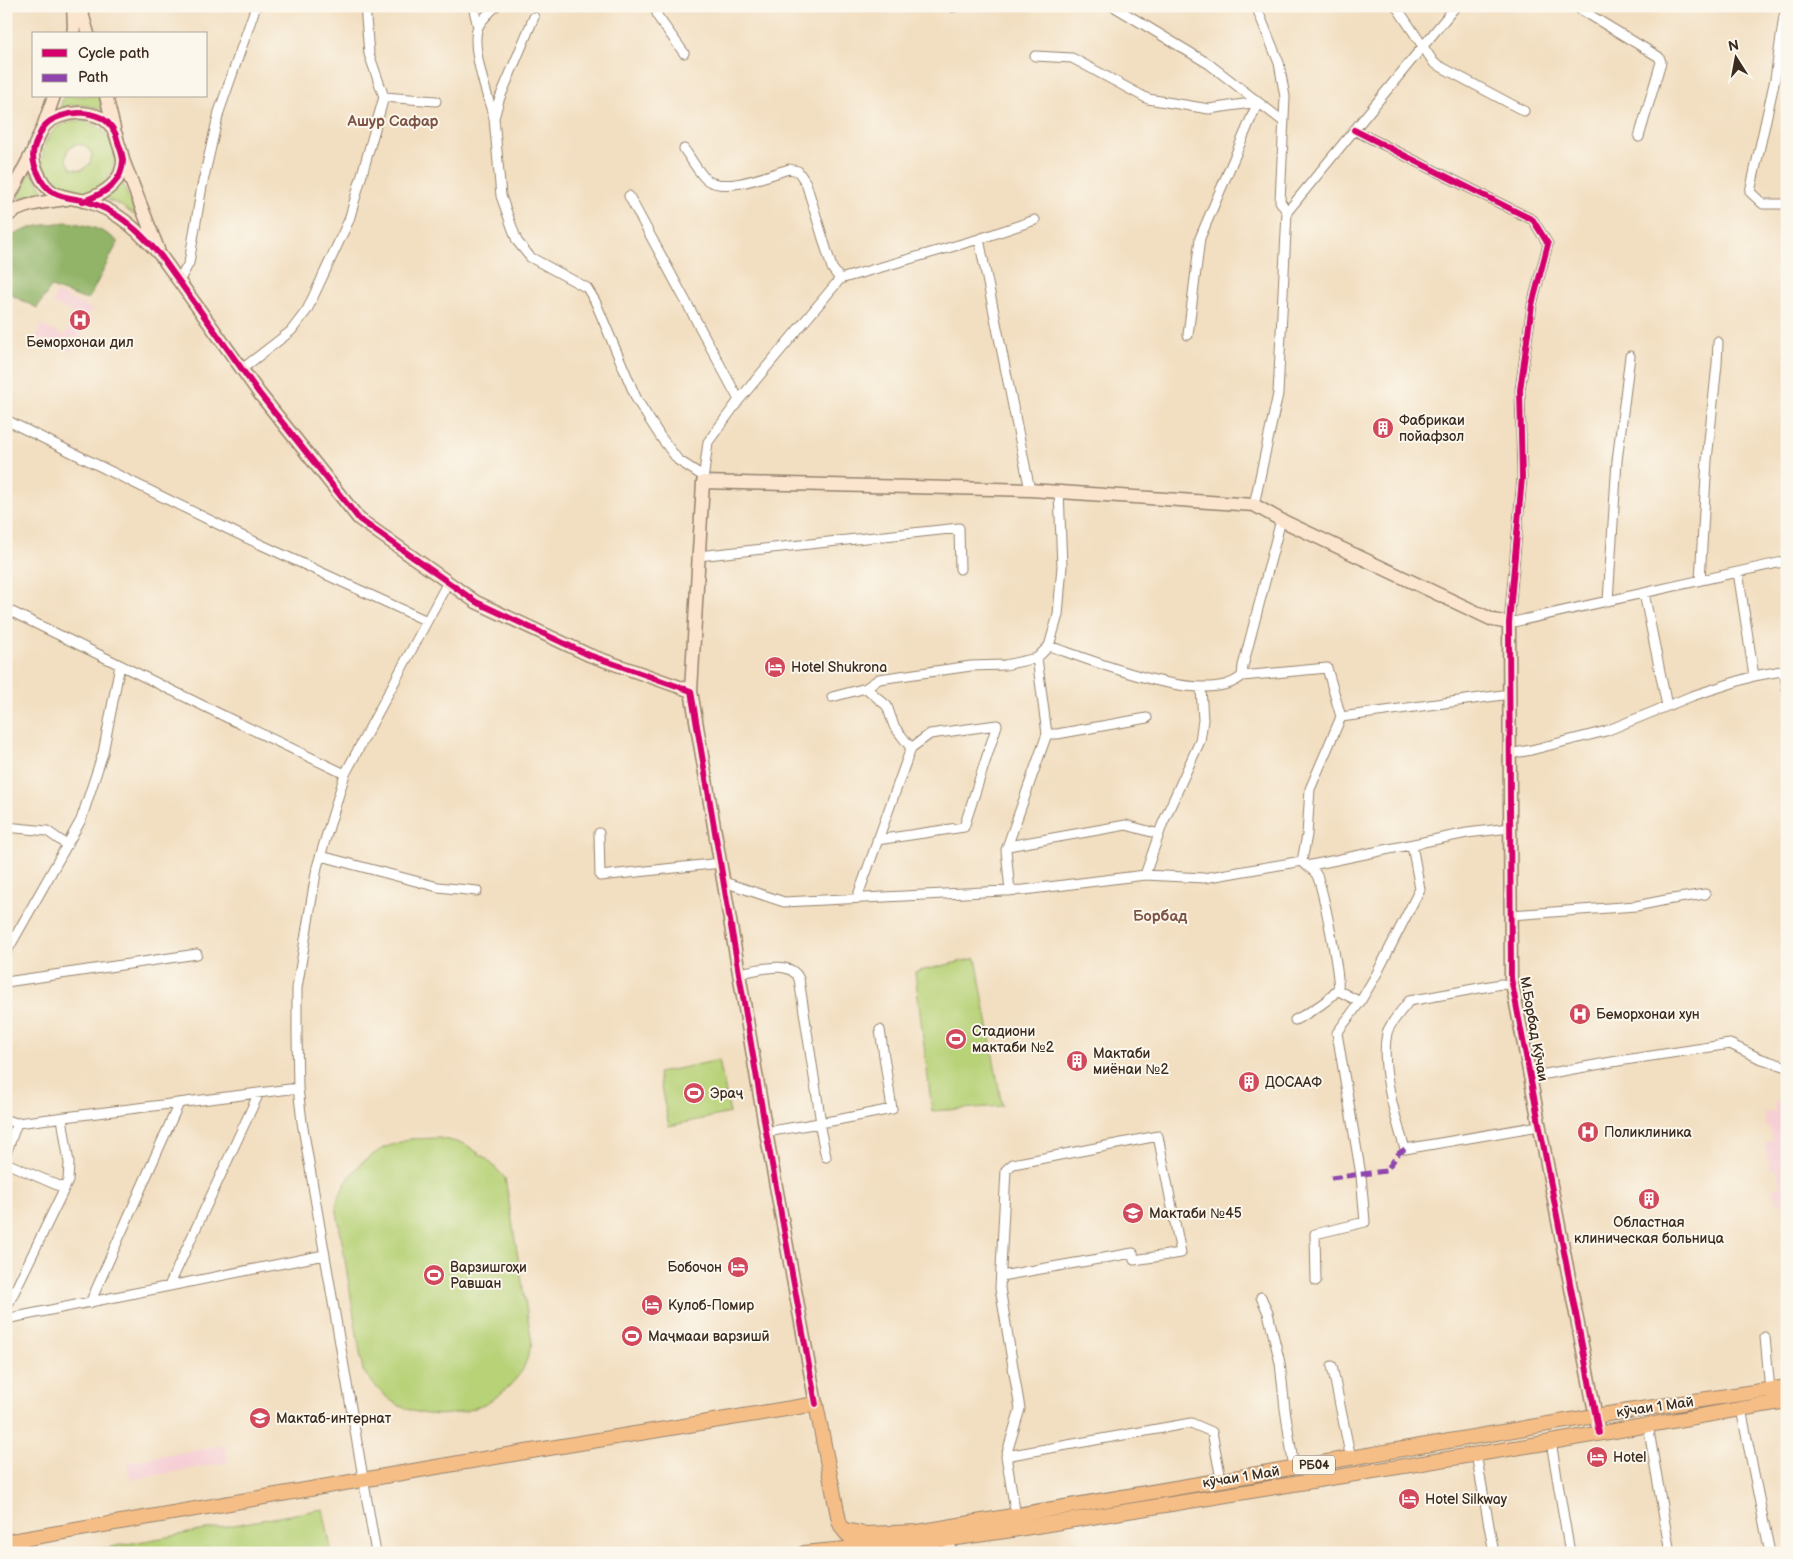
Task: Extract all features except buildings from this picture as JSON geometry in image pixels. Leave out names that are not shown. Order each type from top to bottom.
[{"type":"main road","name":"кӯчаи 1 Май","points":[[842,1529],[865,1534],[918,1532],[948,1540],[1016,1516],[1595,1416],[1787,1387]]},
{"type":"main road","name":"кӯчаи 1 Май","points":[[811,1552],[948,1540],[1551,1442],[1787,1401]]},
{"type":"main road","points":[[6,1542],[816,1404],[836,1513],[842,1529],[864,1546]]},
{"type":"main road","name":"РБ04","points":[[811,1552],[827,1547],[834,1542],[842,1529]]},
{"type":"street","points":[[6,10],[9,6]]},
{"type":"street","points":[[73,6],[73,32]]},
{"type":"street","points":[[80,6],[87,32]]},
{"type":"street","points":[[179,281],[189,263],[202,186],[219,112],[256,6]]},
{"type":"street","points":[[242,369],[291,331],[307,310],[350,220],[384,97],[369,54],[365,6]]},
{"type":"street","points":[[473,6],[478,27],[476,49],[494,118],[501,196],[508,220],[517,240],[530,256],[587,288],[596,300],[637,400],[678,460],[703,479],[1059,491],[1254,505],[1281,520],[1493,620],[1509,623],[1787,561]]},
{"type":"street","points":[[478,27],[496,6]]},
{"type":"street","points":[[655,6],[658,17],[684,52]]},
{"type":"street","points":[[1112,6],[1209,64],[1284,122]]},
{"type":"street","points":[[1254,505],[1278,394],[1287,212],[1280,201],[1285,97],[1279,63],[1256,6]]},
{"type":"street","points":[[1396,6],[1434,63],[1524,112]]},
{"type":"street","points":[[1287,212],[1456,6]]},
{"type":"street","points":[[1574,6],[1659,57],[1661,62],[1640,137]]},
{"type":"street","points":[[1787,12],[1784,16],[1775,79],[1750,192],[1763,204],[1787,204]]},
{"type":"street","points":[[494,118],[499,100],[534,17]]},
{"type":"street","points":[[1035,56],[1072,58],[1148,99],[1209,109],[1258,102]]},
{"type":"street","points":[[384,97],[436,101]]},
{"type":"street","points":[[6,203],[33,151],[53,98]]},
{"type":"street","points":[[107,98],[123,160],[161,256]]},
{"type":"street","points":[[1188,335],[1200,238],[1258,102]]},
{"type":"street","points":[[44,124],[60,116],[75,112],[90,113],[104,120],[115,131]]},
{"type":"street","points":[[1354,130],[1533,220],[1548,244],[1532,305],[1520,390],[1522,478],[1509,623]]},
{"type":"street","points":[[684,149],[706,180],[721,186],[739,184],[789,170],[798,171],[806,183],[832,268],[840,279]]},
{"type":"street","points":[[33,151],[36,168],[42,182],[53,193],[67,199]]},
{"type":"street","points":[[83,201],[98,196],[110,188],[119,175],[123,160]]},
{"type":"street","points":[[629,196],[739,400]]},
{"type":"street","points":[[6,217],[11,213],[38,203],[67,199],[83,201],[112,212],[136,229],[161,256],[242,369],[359,519],[476,602],[589,655],[691,691]]},
{"type":"street","points":[[816,1404],[766,1132],[721,863],[691,704],[698,556],[703,479],[708,442],[739,400],[840,279],[1035,220]]},
{"type":"street","points":[[979,238],[1030,490]]},
{"type":"street","points":[[1700,580],[1707,460],[1718,342]]},
{"type":"street","points":[[1608,601],[1617,461],[1630,356]]},
{"type":"street","points":[[6,420],[230,530],[427,621]]},
{"type":"street","points":[[832,697],[866,688],[879,680],[971,666],[1005,664],[1037,658],[1048,646],[1058,615],[1062,566],[1059,491]]},
{"type":"street","points":[[1242,676],[1281,520]]},
{"type":"street","points":[[698,556],[959,528],[960,569]]},
{"type":"street","points":[[1738,572],[1754,676]]},
{"type":"street","points":[[376,1553],[302,1122],[298,1088],[297,988],[321,856],[345,774],[448,582]]},
{"type":"street","points":[[1644,593],[1667,706]]},
{"type":"street","points":[[6,608],[345,774]]},
{"type":"street","name":"М.Борбад Кӯчаи","points":[[1509,623],[1512,985],[1598,1434]]},
{"type":"street","points":[[1048,646],[1138,676],[1201,688],[1225,684],[1238,680],[1242,676],[1327,668],[1340,717],[1310,789],[1304,864]]},
{"type":"street","points":[[1010,891],[1006,850],[1047,734],[1037,658]]},
{"type":"street","points":[[6,953],[81,820],[103,754],[120,665]]},
{"type":"street","points":[[1509,754],[1606,731],[1692,696],[1754,676],[1785,670],[1787,689]]},
{"type":"street","points":[[866,688],[887,706],[894,726],[911,748]]},
{"type":"street","points":[[1145,875],[1159,834],[1200,741],[1204,720],[1201,688]]},
{"type":"street","points":[[1340,717],[1510,694]]},
{"type":"street","points":[[1047,734],[1057,734],[1147,718]]},
{"type":"street","points":[[857,898],[911,748],[930,734],[997,725],[964,827],[878,840]]},
{"type":"street","points":[[1008,846],[1126,824],[1159,834]]},
{"type":"street","points":[[6,827],[47,831],[67,845]]},
{"type":"street","points":[[724,882],[784,902],[1010,891],[1145,875],[1204,878],[1304,864],[1412,845],[1467,833],[1510,828]]},
{"type":"street","points":[[599,833],[600,876],[721,863]]},
{"type":"street","points":[[1316,1281],[1315,1234],[1365,1222],[1361,1175],[1337,1033],[1360,1002],[1376,975],[1420,890],[1412,845]]},
{"type":"street","points":[[321,856],[438,887],[477,891]]},
{"type":"street","points":[[1295,1020],[1314,1010],[1337,990],[1340,983],[1332,937],[1317,874],[1304,864]]},
{"type":"street","points":[[1510,915],[1636,906],[1705,894]]},
{"type":"street","points":[[6,982],[197,954]]},
{"type":"street","points":[[739,973],[781,967],[797,974],[826,1157]]},
{"type":"street","points":[[1512,985],[1501,984],[1409,1001],[1387,1031],[1385,1057],[1395,1115],[1405,1149],[1539,1126]]},
{"type":"street","points":[[1337,990],[1360,1002]]},
{"type":"street","points":[[766,1132],[892,1109],[880,1030]]},
{"type":"street","points":[[1529,1077],[1730,1044],[1759,1058],[1787,1067]]},
{"type":"street","points":[[6,1120],[17,1123],[298,1088]]},
{"type":"street","points":[[169,1286],[259,1093]]},
{"type":"street","points":[[90,1303],[179,1103]]},
{"type":"street","points":[[6,1309],[64,1188],[69,1172],[62,1118]]},
{"type":"street","points":[[6,1154],[17,1123]]},
{"type":"street","points":[[1001,1276],[1133,1254],[1134,1260],[1181,1253],[1158,1136],[1013,1164],[1006,1170],[1000,1288],[1020,1409],[1006,1456],[1016,1516]]},
{"type":"street","points":[[6,1163],[64,1188]]},
{"type":"street","points":[[6,1320],[324,1255]]},
{"type":"street","points":[[1261,1297],[1268,1313],[1280,1363],[1294,1468]]},
{"type":"street","points":[[1764,1337],[1770,1390]]},
{"type":"street","points":[[1332,1366],[1351,1459]]},
{"type":"street","points":[[1741,1409],[1770,1553]]},
{"type":"street","points":[[1006,1456],[1191,1423],[1212,1432],[1221,1480]]},
{"type":"street","points":[[1648,1425],[1670,1553]]},
{"type":"street","points":[[1551,1442],[1570,1553]]},
{"type":"street","points":[[1476,1454],[1494,1553]]},
{"type":"shaded area","name":"Беморхонаи дил","points":[[57,293],[92,309],[71,353],[36,337],[41,325],[65,336],[75,314],[52,303]]},
{"type":"shaded area","points":[[1780,1101],[1781,1105],[1787,1104],[1787,1207],[1783,1208],[1782,1202],[1776,1203],[1773,1188],[1780,1186],[1777,1169],[1770,1170],[1765,1143],[1773,1141],[1764,1113],[1776,1111],[1775,1102]]},
{"type":"shaded area","points":[[225,1445],[228,1462],[131,1480],[127,1462]]},
{"type":"green space","points":[[63,98],[100,98],[103,111],[81,105],[60,108]]},
{"type":"green space","points":[[72,121],[85,121],[100,128],[109,137],[113,149],[114,161],[111,173],[104,183],[94,190],[80,192],[65,190],[53,181],[45,168],[43,153],[52,132],[63,124]],"holes":[[[76,144],[86,146],[92,154],[90,164],[81,170],[71,168],[66,159],[68,149]]]},
{"type":"green space","points":[[31,171],[44,191],[18,199]]},
{"type":"green space","points":[[121,180],[137,217],[120,205],[103,198]]},
{"type":"green space","points":[[68,222],[95,228],[118,242],[89,298],[84,299],[51,287],[37,308],[6,292],[5,250],[9,239],[15,234],[33,228]]},
{"type":"green space","name":"Стадиони мактаби №2","points":[[976,958],[1002,1106],[932,1111],[915,972]]},
{"type":"green space","name":"Эраҷ","points":[[719,1060],[730,1113],[669,1126],[658,1073]]},
{"type":"green space","points":[[439,1138],[465,1144],[487,1159],[505,1178],[532,1343],[522,1370],[503,1392],[477,1407],[447,1414],[417,1412],[396,1404],[380,1391],[363,1371],[336,1205],[345,1183],[361,1163],[383,1148],[410,1139]]},
{"type":"green space","points":[[323,1509],[332,1553],[77,1553]]},
{"type":"marked path","points":[[1331,1178],[1386,1171],[1399,1153],[1405,1149]]},
{"type":"cycle path","points":[[83,201],[90,199],[104,192],[115,182],[122,169],[123,159],[113,128],[102,118],[87,113],[66,114],[50,121],[44,127],[34,148],[33,158],[45,185],[54,193],[66,197],[81,200],[85,201],[89,202],[110,211],[120,217],[150,244],[161,256],[259,393],[359,519],[476,602],[589,655],[691,691],[766,1132],[816,1404]]},
{"type":"cycle path","points":[[1354,130],[1533,220],[1548,244],[1532,305],[1520,390],[1522,478],[1509,623],[1511,978],[1599,1433]]},
{"type":"place","name":"Беморхонаи дил","points":[[80,320]]},
{"type":"place","name":"Фабрикаи пойафзол","points":[[1383,428]]},
{"type":"place","name":"Hotel Shukrona","points":[[775,667]]},
{"type":"place","name":"Беморхонаи хун","points":[[1580,1014]]},
{"type":"place","name":"Стадиони мактаби №2","points":[[956,1039]]},
{"type":"place","name":"Мактаби миёнаи №2","points":[[1077,1061]]},
{"type":"place","name":"ДОСААФ","points":[[1249,1082]]},
{"type":"place","name":"Эраҷ","points":[[694,1093]]},
{"type":"place","name":"Поликлиника","points":[[1588,1132]]},
{"type":"place","name":"Областная клиническая больница","points":[[1649,1199]]},
{"type":"place","name":"Мактаби №45","points":[[1133,1213]]},
{"type":"place","name":"Бобочон","points":[[738,1267]]},
{"type":"place","name":"Варзишгоҳи Равшан","points":[[434,1275]]},
{"type":"place","name":"Кулоб-Помир","points":[[652,1305]]},
{"type":"place","name":"Маҷмааи варзишӣ","points":[[632,1336]]},
{"type":"place","name":"Мактаб-интернат","points":[[260,1418]]},
{"type":"place","name":"Hotel","points":[[1597,1457]]},
{"type":"place","name":"Hotel Silkway","points":[[1409,1499]]},
{"type":"district","name":"Ашур Сафар","points":[[393,121]]},
{"type":"district","name":"Борбад","points":[[1160,916]]}]
